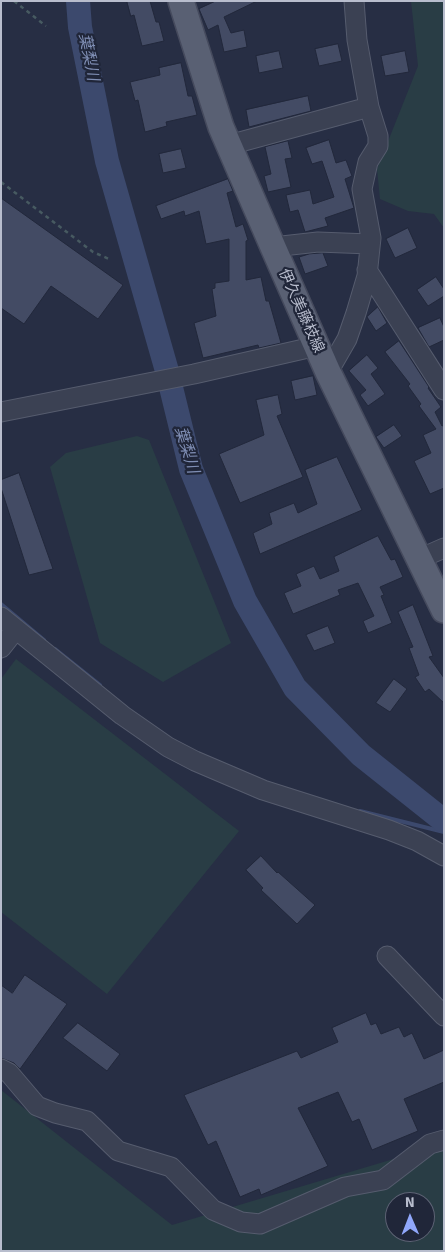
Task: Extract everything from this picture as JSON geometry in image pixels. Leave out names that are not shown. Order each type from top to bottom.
[{"type":"main road","name":"伊久美藤枝線","points":[[181,1],[221,127],[273,248],[328,372],[444,610]]},
{"type":"street","points":[[328,372],[347,339],[367,270],[371,238],[362,189],[368,162],[378,146],[378,136],[369,107],[357,40],[356,3]]},
{"type":"street","points":[[229,145],[369,107]]},
{"type":"street","points":[[273,248],[318,242],[370,244]]},
{"type":"street","points":[[367,270],[444,390]]},
{"type":"street","points":[[1,412],[194,374],[316,346]]},
{"type":"street","points":[[419,559],[444,548]]},
{"type":"street","points":[[1,648],[8,623],[122,716],[168,747],[262,790],[389,830],[444,856]]},
{"type":"street","points":[[387,956],[444,1016]]},
{"type":"street","points":[[1,1069],[9,1073],[37,1106],[87,1122],[118,1151],[171,1167],[213,1210],[242,1222],[260,1224],[345,1187],[383,1180],[430,1144],[444,1140]]},
{"type":"path","points":[[14,1],[46,26]]},
{"type":"path","points":[[1,182],[93,252],[110,259]]},
{"type":"shaded area","points":[[411,1],[444,1],[444,228],[434,214],[408,211],[380,199],[377,169],[418,66]]},
{"type":"shaded area","points":[[137,436],[149,440],[231,643],[163,682],[100,643],[50,467],[66,453]]},
{"type":"shaded area","points":[[16,659],[239,831],[107,994],[1,912],[1,679]]},
{"type":"shaded area","points":[[1,1090],[172,1225],[444,1144],[444,1251],[1,1251]]},
{"type":"building","points":[[127,1],[150,1],[156,22],[159,22],[164,41],[142,46],[134,15],[131,16]]},
{"type":"building","points":[[216,1],[257,1],[224,17],[231,33],[244,30],[247,47],[224,52],[218,25],[208,30],[199,9]]},
{"type":"building","points":[[338,44],[342,61],[319,66],[315,49]]},
{"type":"building","points":[[279,51],[283,68],[259,73],[256,56]]},
{"type":"building","points":[[405,51],[409,72],[385,76],[381,56]]},
{"type":"building","points":[[181,63],[188,96],[192,96],[197,115],[166,122],[167,126],[145,132],[138,100],[135,101],[130,82],[160,75],[159,68]]},
{"type":"building","points":[[308,96],[311,111],[249,127],[246,110]]},
{"type":"building","points":[[329,140],[336,163],[346,160],[352,176],[345,179],[354,208],[325,218],[328,226],[305,232],[298,210],[290,212],[286,195],[310,190],[313,204],[334,197],[322,161],[312,164],[306,148]]},
{"type":"building","points":[[288,141],[292,158],[285,159],[291,187],[268,192],[264,176],[271,174],[265,147]]},
{"type":"building","points":[[181,149],[186,168],[163,173],[159,154]]},
{"type":"building","points":[[228,179],[233,191],[227,193],[236,227],[243,224],[248,240],[246,241],[246,280],[261,277],[266,301],[269,301],[281,343],[259,348],[258,345],[203,358],[194,323],[216,316],[212,289],[215,288],[215,283],[229,281],[229,239],[206,244],[199,211],[185,216],[184,211],[161,219],[156,206]]},
{"type":"building","points":[[1,198],[123,285],[98,319],[51,286],[24,324],[1,308]]},
{"type":"building","points":[[408,228],[417,248],[395,258],[386,239]]},
{"type":"building","points":[[323,253],[328,266],[305,274],[299,257]]},
{"type":"building","points":[[436,277],[444,289],[444,296],[428,306],[417,290]]},
{"type":"building","points":[[378,307],[387,323],[376,331],[367,317]]},
{"type":"building","points":[[440,318],[444,327],[444,340],[429,347],[418,328]]},
{"type":"building","points":[[399,341],[441,407],[435,412],[442,426],[444,425],[444,488],[430,494],[414,461],[431,453],[423,435],[436,429],[419,406],[421,404],[408,386],[410,384],[385,352]]},
{"type":"building","points":[[367,355],[378,368],[371,374],[385,394],[368,406],[360,395],[366,390],[349,371]]},
{"type":"building","points":[[313,376],[317,395],[295,400],[291,381]]},
{"type":"building","points":[[278,395],[282,414],[277,416],[303,477],[240,503],[219,454],[264,435],[256,400]]},
{"type":"building","points":[[394,425],[402,436],[384,448],[376,437]]},
{"type":"building","points":[[337,457],[362,510],[260,554],[253,533],[272,524],[269,513],[294,503],[298,513],[317,504],[305,470]]},
{"type":"building","points":[[19,473],[53,569],[29,575],[1,488],[1,480]]},
{"type":"building","points":[[378,536],[391,560],[395,559],[403,577],[380,587],[384,595],[381,596],[392,623],[368,633],[363,621],[374,616],[358,583],[338,590],[340,595],[293,614],[284,593],[301,586],[296,574],[314,566],[320,579],[339,571],[334,557]]},
{"type":"building","points":[[413,605],[433,656],[429,657],[444,678],[444,703],[429,689],[425,692],[415,677],[419,675],[409,648],[413,647],[398,612]]},
{"type":"building","points":[[328,626],[335,643],[314,651],[306,635]]},
{"type":"building","points":[[394,679],[407,689],[390,712],[376,703]]},
{"type":"building","points":[[261,856],[277,873],[315,905],[297,924],[261,890],[263,888],[246,870]]},
{"type":"building","points":[[25,975],[67,1004],[20,1069],[14,1063],[1,1058],[1,985],[12,993]]},
{"type":"building","points":[[366,1013],[371,1025],[376,1023],[381,1034],[399,1027],[404,1037],[412,1033],[424,1059],[444,1050],[444,1082],[404,1099],[418,1131],[372,1150],[359,1119],[352,1122],[338,1092],[298,1108],[328,1166],[261,1195],[259,1189],[240,1197],[216,1141],[208,1145],[184,1095],[297,1051],[301,1058],[338,1042],[332,1028]]},
{"type":"building","points":[[78,1023],[120,1054],[107,1071],[63,1038]]},
{"type":"waterway","name":"葉梨川","points":[[78,1],[80,27],[107,161],[167,371],[191,469],[245,601],[295,688],[361,755],[444,821]]},
{"type":"waterway","points":[[1,604],[44,640]]},
{"type":"waterway","points":[[55,649],[100,685]]},
{"type":"waterway","points":[[360,811],[444,832]]}]
